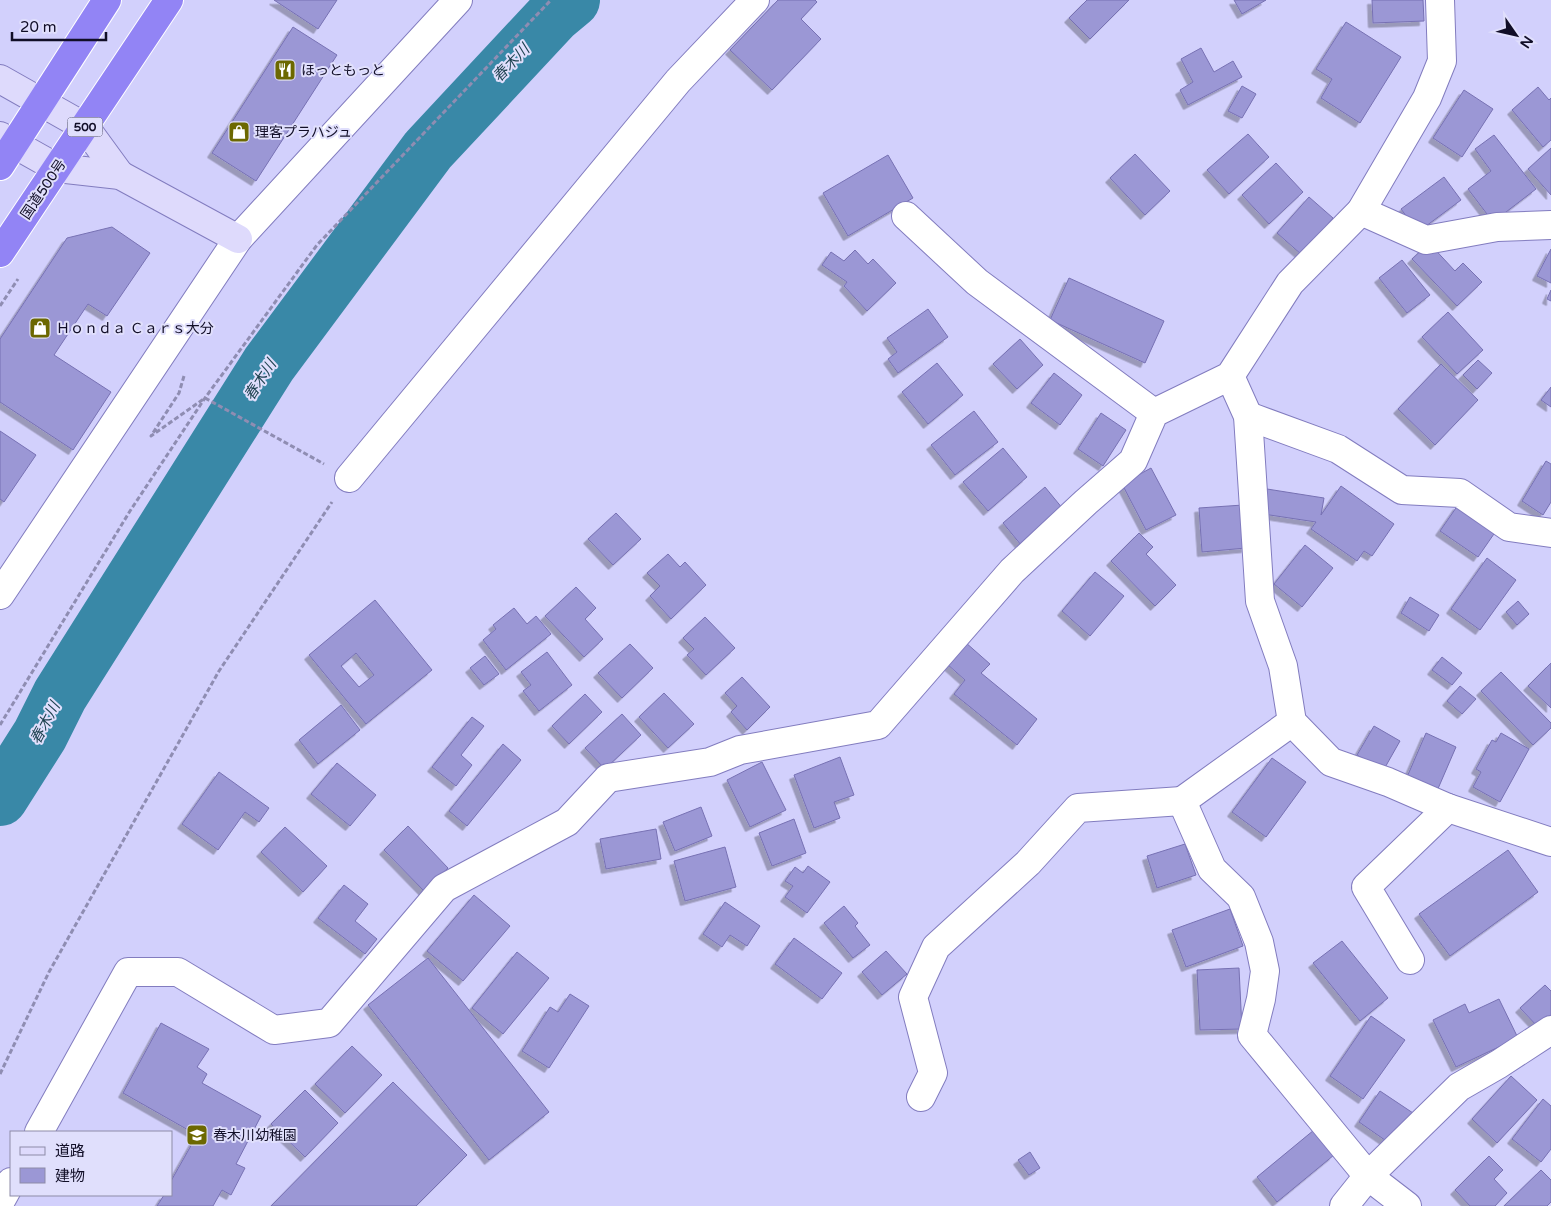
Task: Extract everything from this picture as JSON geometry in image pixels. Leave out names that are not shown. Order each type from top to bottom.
[{"type":"highway","points":[[0,166],[7,140],[41,102],[107,0]]},
{"type":"highway","name":"国道500号","points":[[0,253],[169,0]]},
{"type":"main road","points":[[0,79],[85,127],[120,175]]},
{"type":"main road","points":[[7,140],[57,168],[120,175],[238,239]]},
{"type":"street","points":[[0,595],[238,239],[458,0]]},
{"type":"street","points":[[349,478],[678,81],[755,0]]},
{"type":"street","points":[[40,1131],[128,972],[178,972],[274,1030],[329,1023],[444,888],[567,822],[608,778],[710,762],[740,750],[878,725],[1012,571],[1133,461],[1154,413],[1230,376],[1290,283],[1361,211],[1426,98],[1442,61],[1440,0]]},
{"type":"street","points":[[1361,211],[1426,240],[1497,227],[1551,225]]},
{"type":"street","points":[[906,216],[977,282],[1154,413]]},
{"type":"street","points":[[1230,376],[1248,416],[1260,601],[1283,666],[1292,722],[1330,762],[1388,782],[1448,808],[1551,842]]},
{"type":"street","points":[[1248,416],[1338,449],[1402,490],[1460,493],[1509,527],[1551,533]]},
{"type":"street","points":[[920,1096],[933,1073],[913,997],[936,947],[1028,863],[1078,808],[1182,801],[1292,722]]},
{"type":"street","points":[[1182,801],[1212,869],[1241,897],[1259,942],[1265,971],[1261,999],[1252,1035],[1368,1176],[1407,1206]]},
{"type":"street","points":[[1410,960],[1366,887],[1448,808]]},
{"type":"street","points":[[1344,1206],[1368,1176],[1458,1087],[1499,1064],[1551,1030]]},
{"type":"street","points":[[0,1202],[10,1184]]},
{"type":"path","points":[[0,724],[125,519],[205,398],[317,245],[551,0]]},
{"type":"path","points":[[187,367],[179,393],[151,436],[205,398]]},
{"type":"path","points":[[0,1074],[49,972],[219,671],[349,478],[205,398]]},
{"type":"building","points":[[274,0],[337,0],[318,29]]},
{"type":"building","points":[[778,0],[815,0],[817,2],[801,19],[821,39],[772,90],[730,50]]},
{"type":"building","points":[[1087,0],[1129,0],[1090,39],[1069,18]]},
{"type":"building","points":[[1234,0],[1266,0],[1242,14]]},
{"type":"building","points":[[1372,0],[1423,0],[1424,21],[1373,23]]},
{"type":"building","points":[[1346,22],[1401,57],[1360,123],[1321,98],[1332,79],[1316,69]]},
{"type":"building","points":[[293,27],[337,55],[256,181],[212,153]]},
{"type":"building","points":[[1201,48],[1214,72],[1233,61],[1242,77],[1188,105],[1180,90],[1193,82],[1181,59]]},
{"type":"building","points":[[1242,86],[1256,94],[1242,118],[1228,111]]},
{"type":"building","points":[[1538,87],[1549,100],[1551,98],[1551,140],[1543,147],[1512,110]]},
{"type":"building","points":[[1464,90],[1493,109],[1462,157],[1433,138]]},
{"type":"building","points":[[1248,134],[1269,157],[1229,194],[1207,170]]},
{"type":"building","points":[[1494,135],[1536,189],[1493,222],[1468,189],[1491,171],[1475,149]]},
{"type":"building","points":[[1551,148],[1551,195],[1528,169]]},
{"type":"building","points":[[1135,154],[1170,191],[1145,215],[1110,178]]},
{"type":"building","points":[[888,155],[913,198],[848,236],[823,193]]},
{"type":"building","points":[[1276,163],[1303,192],[1269,224],[1242,195]]},
{"type":"building","points":[[1444,177],[1461,200],[1418,232],[1401,209]]},
{"type":"building","points":[[1309,197],[1333,218],[1302,255],[1277,233]]},
{"type":"building","name":"Ｈｏｎｄａ Ｃａｒｓ大分","points":[[112,227],[150,253],[107,316],[88,304],[54,355],[111,392],[73,450],[0,402],[0,339],[67,238]]},
{"type":"building","points":[[1429,243],[1455,271],[1463,263],[1482,282],[1457,306],[1412,259]]},
{"type":"building","points":[[1551,249],[1551,283],[1537,276]]},
{"type":"building","points":[[855,250],[868,264],[873,259],[896,283],[867,311],[844,286],[847,282],[822,265],[831,252],[844,261]]},
{"type":"building","points":[[1402,260],[1430,295],[1407,313],[1379,278]]},
{"type":"building","points":[[1069,278],[1164,321],[1145,363],[1050,320]]},
{"type":"building","points":[[1551,290],[1551,301],[1547,299]]},
{"type":"building","points":[[928,309],[948,337],[898,373],[888,359],[897,352],[887,338]]},
{"type":"building","points":[[1448,312],[1483,350],[1457,374],[1422,337]]},
{"type":"building","points":[[1020,339],[1043,365],[1017,389],[993,364]]},
{"type":"building","points":[[1478,360],[1492,373],[1477,389],[1463,375]]},
{"type":"building","points":[[937,363],[963,395],[928,424],[902,392]]},
{"type":"building","points":[[1441,364],[1478,400],[1435,445],[1398,409]]},
{"type":"building","points":[[1054,373],[1082,395],[1060,425],[1031,403]]},
{"type":"building","points":[[1551,387],[1551,407],[1541,400]]},
{"type":"building","points":[[974,411],[998,442],[955,475],[931,445]]},
{"type":"building","points":[[1101,413],[1126,430],[1103,466],[1078,449]]},
{"type":"building","points":[[0,431],[36,455],[4,502],[0,499]]},
{"type":"building","points":[[1003,448],[1027,477],[988,511],[963,482]]},
{"type":"building","points":[[1546,461],[1551,464],[1551,502],[1543,515],[1522,501]]},
{"type":"building","points":[[1151,468],[1176,515],[1146,530],[1122,484]]},
{"type":"building","points":[[1341,486],[1394,524],[1372,556],[1364,551],[1357,561],[1311,529],[1316,522],[1263,514],[1267,489],[1324,498],[1321,515]]},
{"type":"building","points":[[1045,487],[1063,509],[1021,545],[1003,523]]},
{"type":"building","points":[[1243,505],[1246,548],[1202,552],[1199,508]]},
{"type":"building","points":[[1458,505],[1496,531],[1478,557],[1440,531]]},
{"type":"building","points":[[616,513],[641,539],[613,565],[588,539]]},
{"type":"building","points":[[1139,533],[1153,547],[1146,554],[1176,585],[1155,606],[1111,561]]},
{"type":"building","points":[[1305,545],[1333,568],[1302,607],[1274,584]]},
{"type":"building","points":[[668,554],[680,567],[685,562],[706,585],[671,619],[650,596],[660,586],[647,573]]},
{"type":"building","points":[[1487,558],[1516,580],[1480,630],[1451,609]]},
{"type":"building","points":[[1095,572],[1124,596],[1090,636],[1062,611]]},
{"type":"building","points":[[576,587],[596,608],[585,619],[603,639],[584,657],[545,616]]},
{"type":"building","points":[[1410,597],[1439,615],[1429,631],[1401,613]]},
{"type":"building","points":[[375,600],[432,670],[366,724],[309,655]],"holes":[[[356,653],[374,675],[359,687],[341,666]]]},
{"type":"building","points":[[1518,601],[1529,614],[1517,625],[1506,612]]},
{"type":"building","points":[[514,608],[527,624],[536,616],[551,634],[506,670],[483,640],[496,629],[493,625]]},
{"type":"building","points":[[705,617],[735,648],[706,675],[687,655],[694,649],[683,638]]},
{"type":"building","points":[[965,642],[990,664],[981,673],[1037,719],[1017,745],[954,694],[965,680],[947,664]]},
{"type":"building","points":[[630,644],[653,668],[622,698],[598,673]]},
{"type":"building","points":[[547,652],[572,685],[539,711],[523,691],[531,685],[521,672]]},
{"type":"building","points":[[485,656],[499,674],[484,685],[470,668]]},
{"type":"building","points":[[1442,657],[1462,673],[1452,685],[1432,670]]},
{"type":"building","points":[[1551,663],[1551,708],[1528,686]]},
{"type":"building","points":[[1501,672],[1551,723],[1551,728],[1533,745],[1481,691]]},
{"type":"building","points":[[742,677],[770,707],[747,730],[731,712],[737,706],[725,693]]},
{"type":"building","points":[[1460,686],[1476,699],[1462,714],[1447,701]]},
{"type":"building","points":[[664,693],[694,724],[668,748],[639,717]]},
{"type":"building","points":[[585,694],[602,712],[569,744],[552,726]]},
{"type":"building","points":[[341,705],[360,730],[318,764],[299,740]]},
{"type":"building","points":[[622,714],[641,735],[605,769],[585,748]]},
{"type":"building","points":[[472,717],[484,726],[461,755],[472,765],[456,786],[432,767]]},
{"type":"building","points":[[1374,726],[1400,741],[1383,771],[1357,755]]},
{"type":"building","points":[[1426,733],[1456,747],[1437,791],[1407,777]]},
{"type":"building","points":[[1501,733],[1529,749],[1500,802],[1473,787],[1481,772],[1476,769],[1492,740],[1496,742]]},
{"type":"building","points":[[503,744],[521,760],[467,826],[449,811]]},
{"type":"building","points":[[840,757],[854,795],[834,802],[840,818],[814,828],[794,775]]},
{"type":"building","points":[[1272,758],[1306,782],[1266,837],[1232,812]]},
{"type":"building","points":[[762,762],[786,810],[750,827],[727,780]]},
{"type":"building","points":[[337,763],[376,795],[350,826],[311,794]]},
{"type":"building","points":[[219,772],[269,808],[259,822],[245,812],[218,850],[182,824]]},
{"type":"building","points":[[701,807],[712,836],[675,851],[663,822]]},
{"type":"building","points":[[794,819],[806,853],[772,866],[759,833]]},
{"type":"building","points":[[408,826],[448,868],[424,891],[384,850]]},
{"type":"building","points":[[285,827],[327,866],[303,892],[261,852]]},
{"type":"building","points":[[656,829],[661,859],[606,869],[600,839]]},
{"type":"building","points":[[1185,844],[1196,875],[1157,888],[1147,856]]},
{"type":"building","points":[[725,847],[736,887],[685,901],[674,861]]},
{"type":"building","points":[[1508,850],[1538,892],[1450,956],[1419,914]]},
{"type":"building","points":[[808,866],[830,882],[807,913],[785,897],[793,886],[785,881],[795,867],[803,873]]},
{"type":"building","points":[[344,885],[368,904],[355,921],[377,939],[365,954],[318,918]]},
{"type":"building","points":[[474,895],[510,926],[463,981],[427,951]]},
{"type":"building","points":[[725,902],[760,926],[747,946],[730,935],[722,947],[703,934]]},
{"type":"building","points":[[844,906],[858,923],[855,926],[870,945],[853,958],[824,923]]},
{"type":"building","points":[[1230,909],[1243,946],[1186,967],[1172,930]]},
{"type":"building","points":[[794,938],[842,973],[822,999],[775,964]]},
{"type":"building","points":[[1342,941],[1388,998],[1360,1021],[1313,963]]},
{"type":"building","points":[[886,951],[907,974],[882,995],[862,972]]},
{"type":"building","points":[[517,952],[549,978],[503,1034],[472,1008]]},
{"type":"building","points":[[428,958],[549,1112],[489,1160],[368,1005]]},
{"type":"building","points":[[1239,968],[1242,1029],[1200,1030],[1197,970]]},
{"type":"building","points":[[1545,985],[1551,991],[1551,1015],[1538,1027],[1520,1008]]},
{"type":"building","points":[[570,994],[589,1006],[549,1068],[522,1051],[550,1007],[558,1012]]},
{"type":"building","points":[[1499,999],[1518,1038],[1456,1067],[1433,1020],[1465,1004],[1469,1013]]},
{"type":"building","points":[[1371,1016],[1405,1040],[1363,1099],[1330,1076]]},
{"type":"building","points":[[161,1023],[209,1049],[197,1067],[207,1074],[202,1083],[261,1116],[236,1164],[245,1168],[231,1195],[222,1190],[213,1206],[157,1206],[163,1196],[172,1196],[172,1179],[197,1135],[123,1093]]},
{"type":"building","points":[[352,1046],[382,1075],[345,1113],[315,1084]]},
{"type":"building","points":[[1511,1076],[1537,1100],[1497,1143],[1472,1119]]},
{"type":"building","points":[[393,1082],[467,1155],[416,1206],[271,1206]]},
{"type":"building","points":[[305,1090],[338,1123],[305,1157],[271,1124]]},
{"type":"building","points":[[1380,1091],[1413,1113],[1392,1145],[1359,1122]]},
{"type":"building","points":[[1543,1099],[1551,1106],[1551,1149],[1541,1162],[1512,1139]]},
{"type":"building","points":[[1314,1130],[1334,1155],[1277,1202],[1257,1177]]},
{"type":"building","points":[[1030,1152],[1040,1168],[1029,1175],[1018,1160]]},
{"type":"building","points":[[1489,1156],[1503,1170],[1494,1179],[1507,1193],[1495,1206],[1470,1206],[1455,1190]]},
{"type":"building","points":[[1541,1170],[1551,1180],[1551,1202],[1547,1206],[1504,1206]]},
{"type":"waterway","name":"春木川","points":[[0,798],[40,735],[60,695],[269,364],[428,150],[554,15],[572,0]]},
{"type":"place","name":"ほっともっと","points":[[285,70]]},
{"type":"place","name":"理客プラハジュ","points":[[239,132]]},
{"type":"place","name":"Ｈｏｎｄａ Ｃａｒｓ大分","points":[[40,328]]},
{"type":"place","name":"春木川幼稚園","points":[[197,1135]]}]
